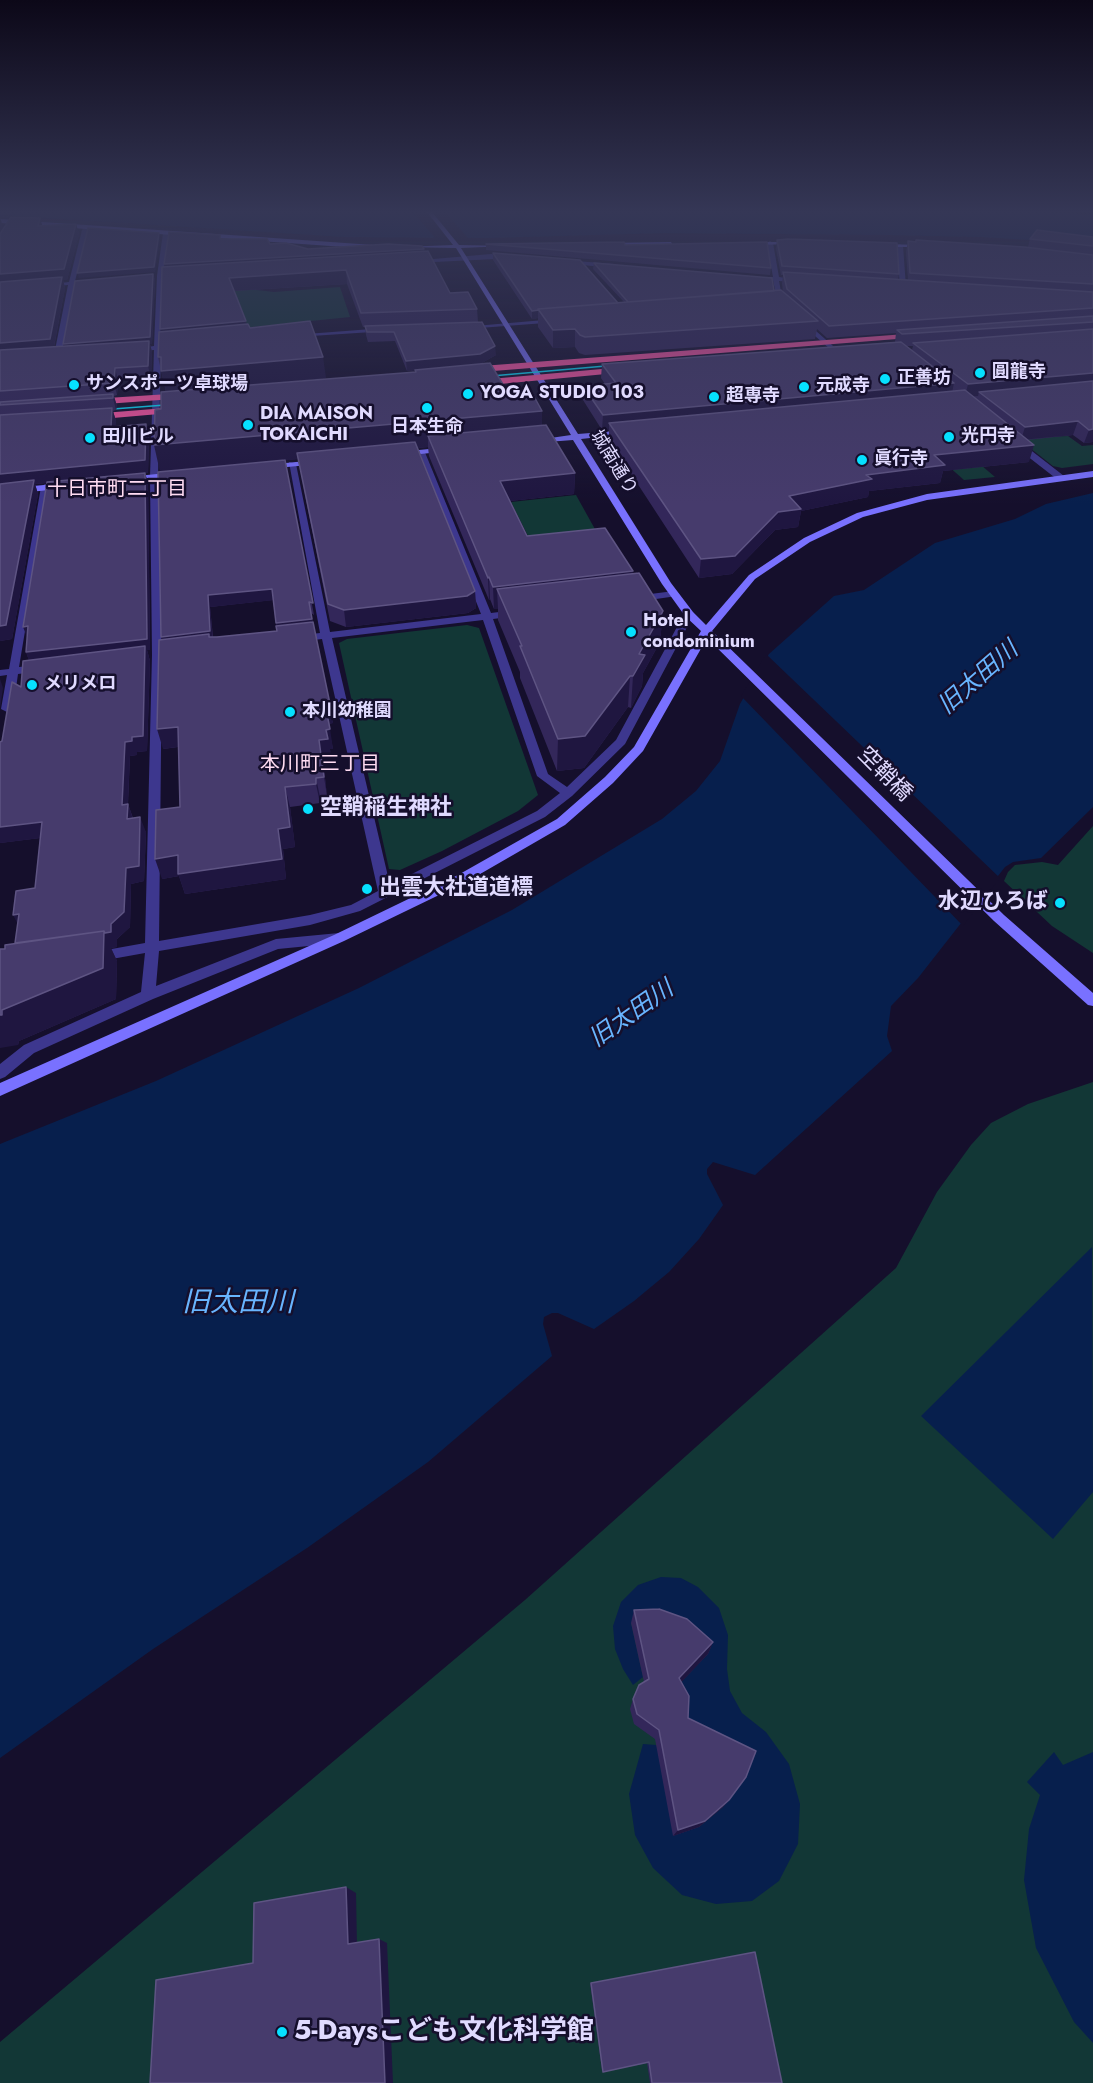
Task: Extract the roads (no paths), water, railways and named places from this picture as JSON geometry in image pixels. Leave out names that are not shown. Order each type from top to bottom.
[{"type":"highway","points":[[460,371],[930,334]]},
{"type":"highway","points":[[828,355],[844,354]]},
{"type":"highway","points":[[468,384],[629,370]]},
{"type":"highway","points":[[84,403],[190,395]]},
{"type":"highway","points":[[78,418],[190,409]]},
{"type":"street","points":[[58,355],[67,309]]},
{"type":"street","points":[[148,995],[152,949],[157,655],[154,477],[158,348],[156,309]]},
{"type":"street","name":"城南通り","points":[[497,309],[674,594],[689,614],[740,663]]},
{"type":"street","points":[[787,309],[844,354]]},
{"type":"street","points":[[458,327],[568,320]]},
{"type":"street","points":[[282,337],[391,330]]},
{"type":"street","points":[[882,338],[890,345]]},
{"type":"street","points":[[125,350],[192,345]]},
{"type":"street","points":[[46,356],[69,354]]},
{"type":"street","points":[[523,442],[641,431]]},
{"type":"street","points":[[1004,434],[1061,478]]},
{"type":"street","points":[[386,455],[455,449]]},
{"type":"street","points":[[421,452],[487,616],[543,776],[567,793]]},
{"type":"street","points":[[258,467],[327,461]]},
{"type":"street","points":[[292,464],[326,635],[385,892]]},
{"type":"street","points":[[122,480],[189,474]]},
{"type":"street","points":[[0,1090],[339,938],[463,878],[561,822],[609,780],[639,749],[706,631],[752,577],[807,540],[860,515],[927,497],[1093,474]]},
{"type":"street","points":[[0,492],[78,484]]},
{"type":"street","points":[[5,724],[45,488]]},
{"type":"street","points":[[625,600],[674,594]]},
{"type":"street","points":[[281,640],[522,612]]},
{"type":"street","points":[[82,959],[152,949],[310,920],[355,908],[541,814],[621,742],[689,614]]},
{"type":"street","name":"空鞘橋","points":[[740,663],[999,918],[1093,1001]]},
{"type":"street","points":[[0,673],[58,667]]},
{"type":"street","points":[[0,1073],[29,1049],[148,995],[276,944],[339,938]]},
{"type":"water","name":"旧太田川","points":[[1093,493],[1093,807],[1041,858],[1013,862],[1005,867],[918,978],[891,1006],[887,1036],[892,1051],[755,1175],[713,1162],[707,1169],[707,1174],[723,1205],[699,1239],[669,1272],[634,1301],[594,1329],[558,1313],[544,1317],[543,1324],[552,1356],[428,1462],[307,1548],[153,1649],[0,1758],[0,1144],[156,1081],[359,988],[512,910],[662,819],[696,791],[720,761],[740,704],[769,654],[834,596],[864,590],[935,543],[1015,519],[1046,504]]},
{"type":"water","points":[[1092,1247],[1093,1492],[1053,1539],[921,1416]]},
{"type":"water","points":[[661,1577],[681,1578],[698,1587],[719,1608],[728,1635],[727,1669],[730,1691],[742,1713],[766,1732],[789,1764],[800,1804],[798,1844],[779,1881],[752,1901],[716,1904],[682,1895],[653,1868],[635,1835],[629,1794],[643,1744],[656,1745],[699,1827],[723,1807],[739,1785],[684,1728],[675,1689],[707,1654],[631,1623],[643,1677],[633,1685],[615,1649],[613,1626],[621,1602],[638,1585]]},
{"type":"water","points":[[1054,1752],[1063,1765],[1093,1752],[1093,2043],[1074,2022],[1036,1948],[1024,1880],[1029,1829],[1040,1795],[1027,1782]]},
{"type":"tram line","points":[[480,377],[617,365]]},
{"type":"tram line","points":[[100,410],[178,404]]},
{"type":"place","name":"圓龍寺","points":[[980,373]]},
{"type":"place","name":"正善坊","points":[[885,379]]},
{"type":"place","name":"サンスポーツ卓球場","points":[[74,385]]},
{"type":"place","name":"元成寺","points":[[804,387]]},
{"type":"place","name":"YOGA STUDIO 103","points":[[468,394]]},
{"type":"place","name":"超専寺","points":[[714,397]]},
{"type":"place","name":"日本生命","points":[[427,408]]},
{"type":"place","name":"DIA MAISON TOKAICHI","points":[[248,425]]},
{"type":"place","name":"光円寺","points":[[949,437]]},
{"type":"place","name":"田川ビル","points":[[90,438]]},
{"type":"place","name":"眞行寺","points":[[862,460]]},
{"type":"place","name":"Hotel condominium","points":[[631,632]]},
{"type":"place","name":"メリメロ","points":[[32,685]]},
{"type":"place","name":"本川幼稚園","points":[[290,712]]},
{"type":"place","name":"空鞘稲生神社","points":[[308,809]]},
{"type":"place","name":"出雲大社道道標","points":[[367,889]]},
{"type":"place","name":"水辺ひろば","points":[[1060,903]]},
{"type":"place","name":"5-Daysこども文化科学館","points":[[282,2032]]},
{"type":"district","name":"十日市町二丁目","points":[[117,490]]},
{"type":"district","name":"本川町三丁目","points":[[320,765]]}]
